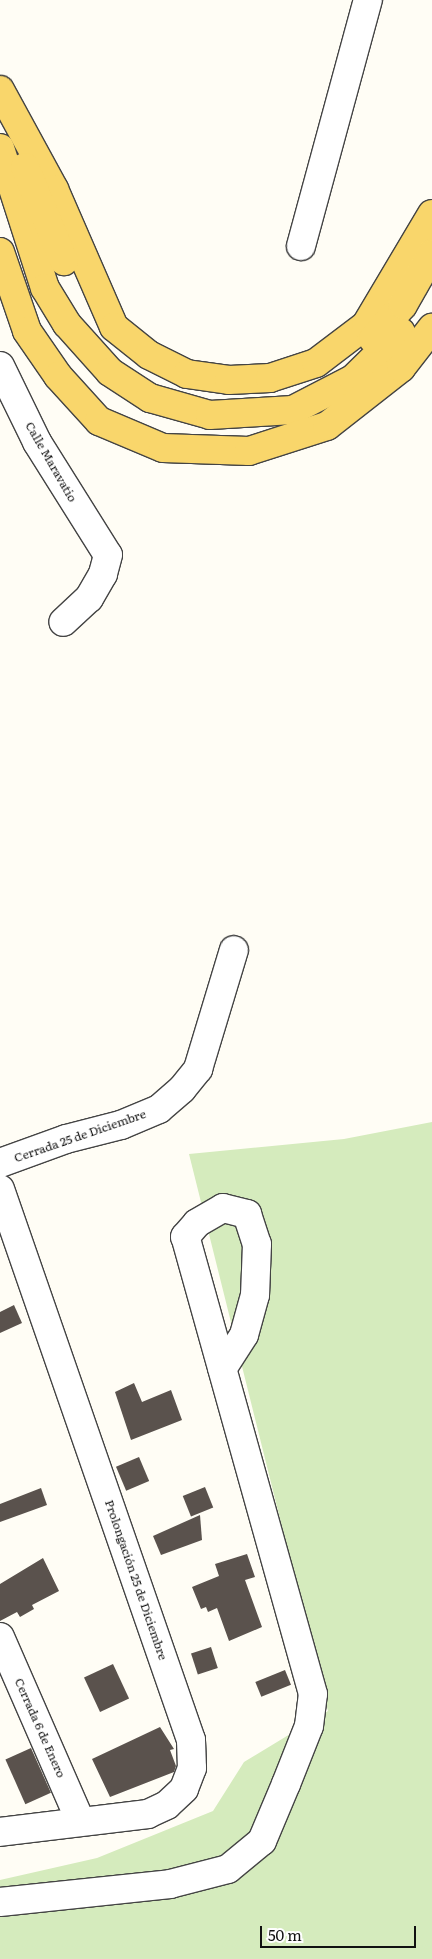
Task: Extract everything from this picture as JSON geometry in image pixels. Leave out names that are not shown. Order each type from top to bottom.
[{"type":"main road","points":[[0,90],[54,189],[114,327],[149,355],[187,374],[229,380],[270,378],[316,363],[366,325],[432,214]]},
{"type":"main road","points":[[0,106],[48,225],[99,331],[129,364],[167,384],[202,395],[246,397],[296,390],[336,372],[370,342],[403,305],[432,254]]},
{"type":"main road","points":[[0,148],[45,288],[68,324],[110,372],[150,398],[210,415],[293,410],[353,379],[423,306],[432,288]]},
{"type":"main road","points":[[0,252],[27,331],[58,376],[99,421],[163,448],[249,451],[327,426],[401,368],[432,328]]},
{"type":"street","points":[[301,246],[368,0]]},
{"type":"street","name":"Calle Maravatio","points":[[0,366],[37,442],[108,554],[103,574],[89,598],[63,622]]},
{"type":"street","name":"Cerrada 25 de Diciembre","points":[[0,1163],[66,1138],[121,1125],[159,1109],[182,1089],[198,1069],[234,950]]},
{"type":"street","name":"Prolongación 25 de Diciembre","points":[[0,1189],[191,1740],[192,1768],[184,1789],[167,1804],[148,1814],[80,1820],[0,1832]]},
{"type":"street","points":[[0,1902],[170,1884],[228,1869],[262,1841],[286,1784],[309,1726],[313,1694],[185,1237],[197,1223],[223,1208],[247,1214],[257,1244],[254,1295],[244,1335],[222,1369]]},
{"type":"street","name":"Cerrada 6 de Enero","points":[[0,1637],[80,1820]]},
{"type":"green space","points":[[432,1122],[432,1959],[0,1959],[0,1880],[97,1858],[213,1811],[244,1762],[328,1711],[189,1154],[344,1139]]},
{"type":"building","points":[[14,1305],[22,1323],[0,1333],[0,1312]]},
{"type":"building","points":[[134,1383],[142,1402],[171,1390],[182,1420],[131,1440],[115,1392]]},
{"type":"building","points":[[139,1457],[149,1481],[126,1491],[116,1467]]},
{"type":"building","points":[[205,1487],[213,1507],[191,1516],[183,1496]]},
{"type":"building","points":[[41,1488],[47,1505],[0,1522],[0,1504]]},
{"type":"building","points":[[200,1515],[202,1540],[161,1555],[153,1536]]},
{"type":"building","points":[[247,1554],[255,1577],[245,1580],[262,1627],[229,1641],[217,1608],[208,1612],[206,1607],[201,1609],[192,1587],[219,1576],[215,1564]]},
{"type":"building","points":[[43,1558],[59,1591],[32,1605],[34,1609],[20,1617],[17,1612],[0,1621],[0,1584]]},
{"type":"building","points":[[211,1647],[218,1668],[198,1674],[191,1653]]},
{"type":"building","points":[[113,1664],[129,1698],[100,1712],[84,1678]]},
{"type":"building","points":[[285,1670],[291,1685],[261,1697],[255,1682]]},
{"type":"building","points":[[160,1727],[174,1749],[170,1750],[176,1766],[174,1772],[110,1797],[92,1759]]},
{"type":"building","points":[[31,1748],[51,1793],[25,1804],[5,1759]]}]
